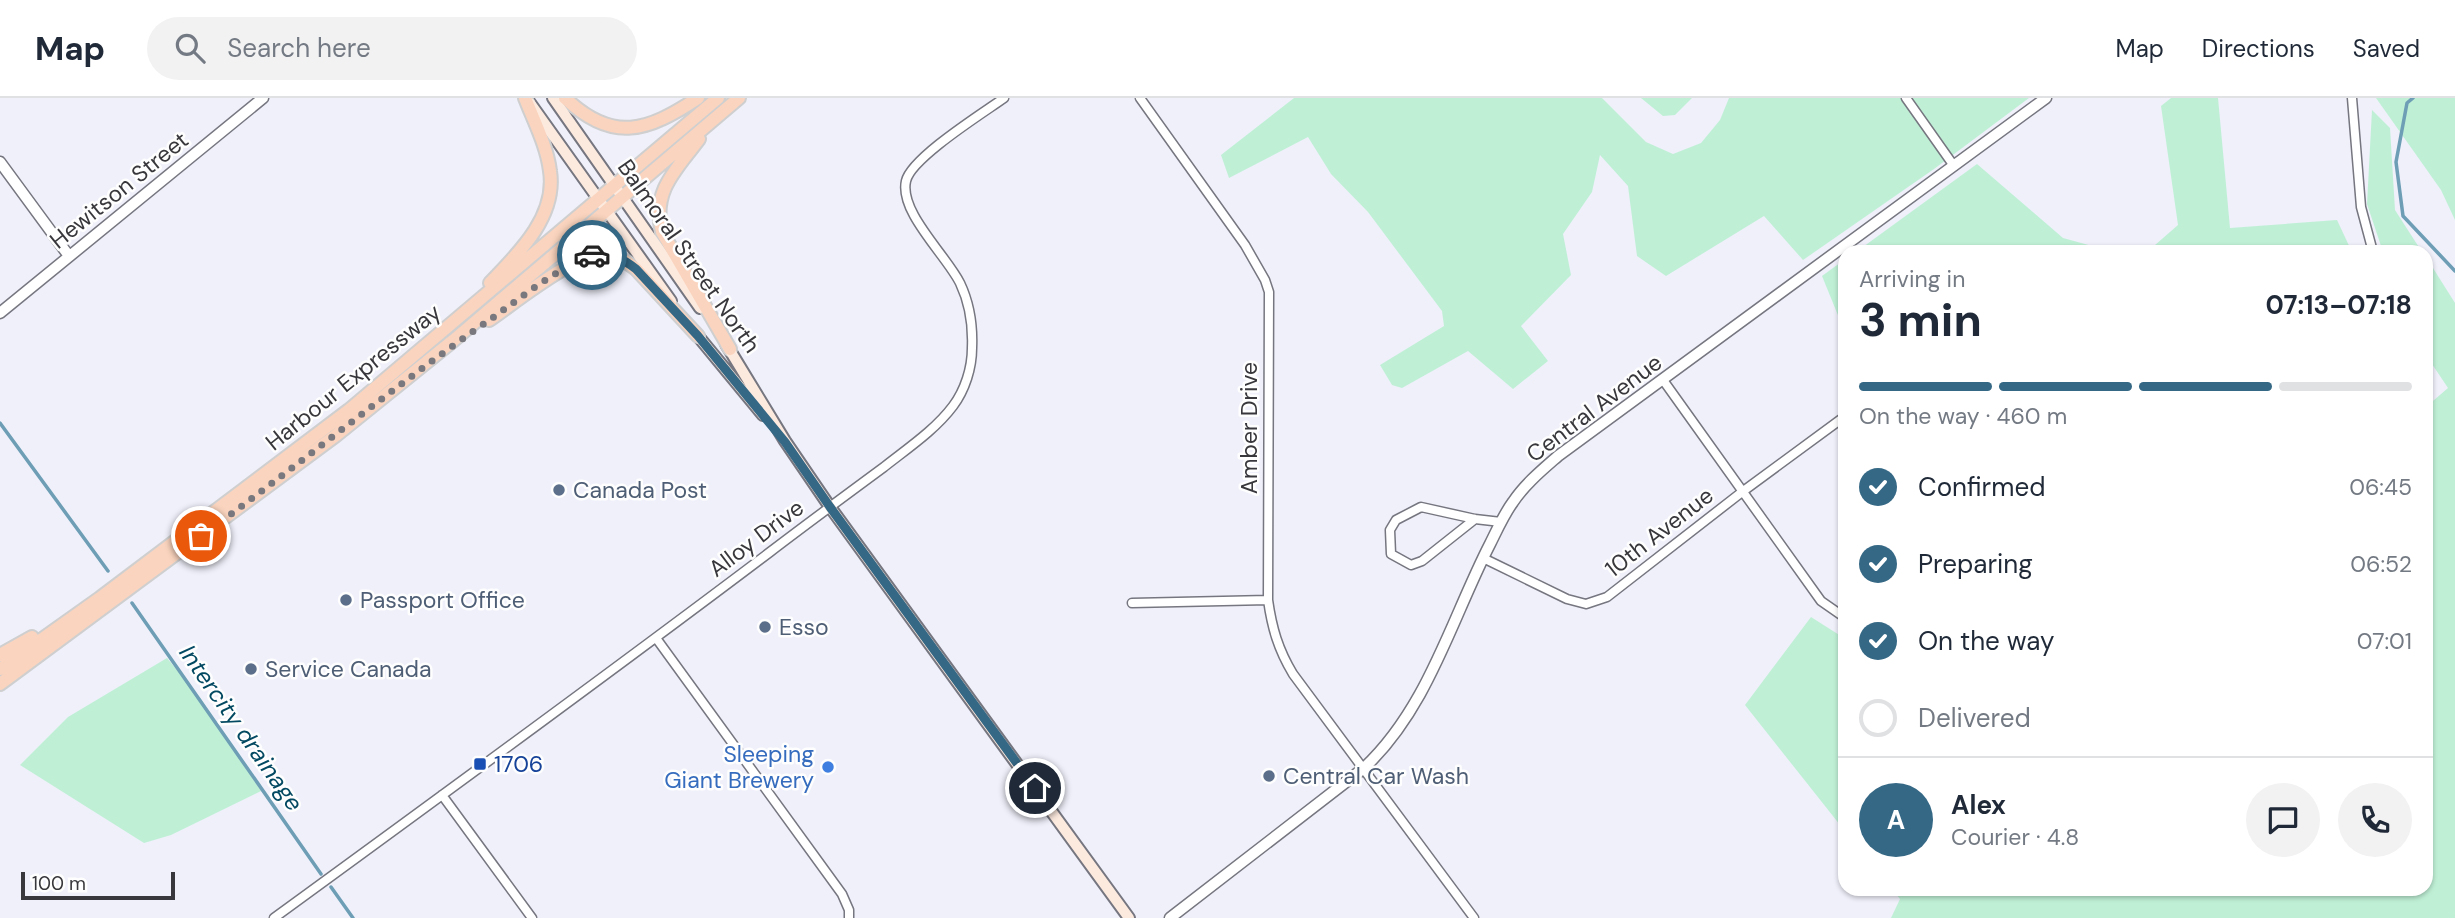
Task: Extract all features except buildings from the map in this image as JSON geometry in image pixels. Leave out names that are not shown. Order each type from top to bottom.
[{"type":"main road","name":"Balmoral Street North","points":[[526,98],[698,336],[785,442]]},
{"type":"main road","points":[[435,339],[515,258],[532,235],[550,199],[552,183],[548,157],[526,98]]},
{"type":"main road","name":"Balmoral Street North","points":[[553,98],[730,349],[785,442],[830,507],[1129,918]]},
{"type":"main road","points":[[565,98],[590,118],[621,128],[633,128],[670,117],[698,98]]},
{"type":"main road","name":"Harbour Expressway","points":[[2,679],[88,606],[349,410],[718,98]]},
{"type":"main road","name":"Harbour Expressway","points":[[2,679],[325,444],[623,199],[739,98]]},
{"type":"main road","points":[[714,120],[665,186],[659,202],[659,218],[663,232],[730,349]]},
{"type":"main road","points":[[420,368],[566,268],[599,253],[610,254],[636,269],[698,336]]},
{"type":"main road","points":[[0,655],[88,606]]},
{"type":"street","name":"Hewitson Street","points":[[0,313],[263,98]]},
{"type":"street","name":"Alloy Drive","points":[[274,918],[830,507],[932,429],[954,405],[963,388],[972,359],[970,306],[952,268],[912,213],[906,181],[914,167],[927,154],[1004,98]]},
{"type":"street","name":"Amber Drive","points":[[1140,98],[1245,245],[1269,292],[1268,600],[1272,630],[1280,652],[1293,674],[1474,918]]},
{"type":"street","points":[[1906,98],[1954,166]]},
{"type":"street","name":"Central Avenue","points":[[1847,245],[2046,98]]},
{"type":"street","points":[[2353,98],[2361,207],[2371,245]]},
{"type":"street","points":[[0,162],[69,256]]},
{"type":"street","name":"Central Avenue","points":[[1170,918],[1364,768],[1384,749],[1415,705],[1501,522],[1511,503],[1526,485],[1558,456],[1838,251]]},
{"type":"street","points":[[1663,380],[1821,601],[1838,613]]},
{"type":"street","name":"10th Avenue","points":[[1483,558],[1567,599],[1586,604],[1607,597],[1838,421]]},
{"type":"street","points":[[1475,519],[1422,561],[1411,565],[1391,554],[1390,530],[1396,520],[1421,507],[1501,522]]},
{"type":"street","points":[[1132,603],[1268,600]]},
{"type":"street","points":[[656,638],[842,894],[849,918]]},
{"type":"street","points":[[442,795],[532,918]]},
{"type":"green space","points":[[1294,98],[1602,98],[1646,142],[1673,154],[1701,143],[1720,120],[1729,98],[2029,98],[1934,169],[1803,260],[1764,216],[1666,276],[1637,256],[1628,186],[1600,155],[1592,192],[1563,234],[1571,275],[1521,326],[1548,361],[1513,389],[1468,351],[1402,388],[1392,385],[1380,365],[1444,326],[1442,311],[1368,212],[1331,174],[1308,137],[1229,178],[1221,155]]},
{"type":"green space","points":[[1641,98],[1692,98],[1675,115],[1663,116]]},
{"type":"green space","points":[[2171,98],[2218,98],[2230,228],[2337,220],[2349,245],[2155,245],[2178,225],[2161,106]]},
{"type":"green space","points":[[2376,98],[2455,98],[2455,220],[2441,190]]},
{"type":"green space","points":[[2372,110],[2390,128],[2395,210],[2418,245],[2381,245],[2367,204]]},
{"type":"green space","points":[[1977,164],[2063,238],[2088,245],[1866,245]]},
{"type":"green space","points":[[1838,264],[1838,315],[1822,276]]},
{"type":"green space","points":[[2433,268],[2455,303],[2455,918],[1891,918],[1900,899],[1898,896],[2433,896],[2433,401],[2448,388],[2433,366]]},
{"type":"green space","points":[[1811,617],[1838,634],[1838,822],[1745,705]]},
{"type":"green space","points":[[167,658],[201,699],[261,791],[171,835],[144,843],[20,765],[68,717]]},
{"type":"waterway","points":[[2413,98],[2407,103],[2396,162],[2403,216],[2430,245]]},
{"type":"waterway","points":[[2433,248],[2455,271]]},
{"type":"waterway","name":"Intercity drainage","points":[[0,423],[108,571]]},
{"type":"waterway","name":"Intercity drainage","points":[[132,603],[321,874]]},
{"type":"waterway","name":"Intercity drainage","points":[[331,887],[353,918]]},
{"type":"way so far","points":[[201,536],[335,436],[420,368],[574,262],[592,255]]},
{"type":"place","name":"Canada Post","points":[[559,490]]},
{"type":"place","name":"Passport Office","points":[[346,600]]},
{"type":"place","name":"Esso","points":[[765,627]]},
{"type":"place","name":"Service Canada","points":[[251,669]]},
{"type":"place","name":"1706","points":[[480,764]]},
{"type":"place","name":"Sleeping Giant Brewery","points":[[828,767]]},
{"type":"place","name":"Central Car Wash","points":[[1269,776]]},
{"type":"route","points":[[592,255],[610,254],[636,269],[698,336],[785,442],[1035,788]]}]
